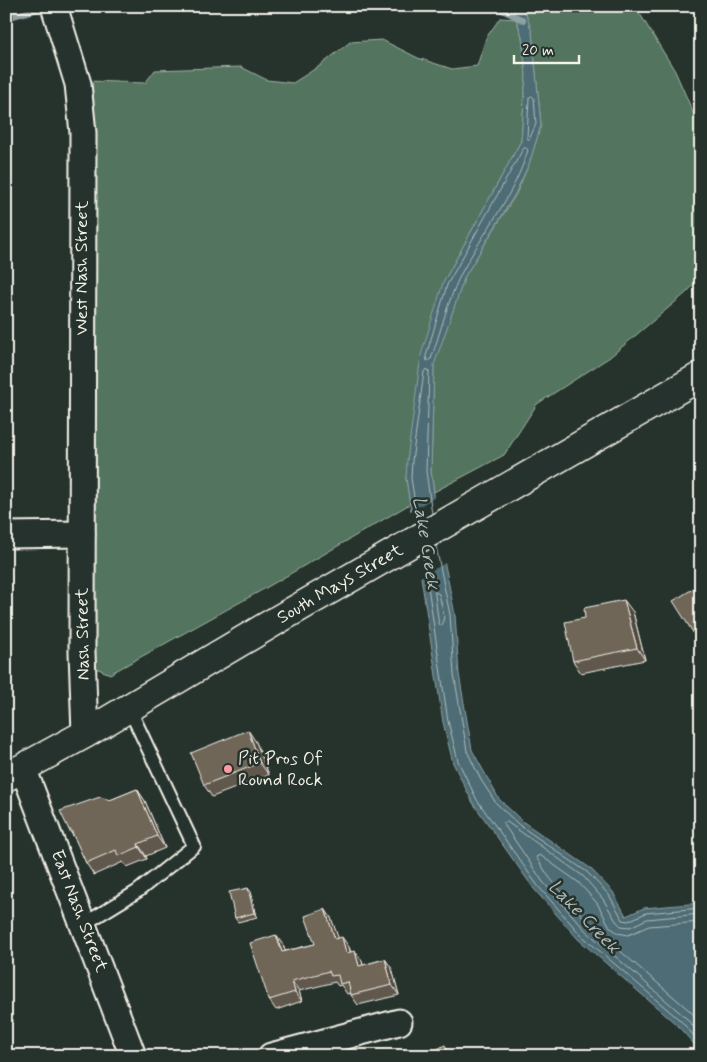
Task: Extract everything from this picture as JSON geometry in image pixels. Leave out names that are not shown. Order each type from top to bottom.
[{"type":"main road","name":"South Mays Street","points":[[14,772],[85,734],[279,619],[701,376]]},
{"type":"street","name":"West Nash Street","points":[[54,6],[78,84],[83,133],[82,534]]},
{"type":"street","points":[[6,535],[82,534]]},
{"type":"street","name":"Nash Street","points":[[82,534],[85,734]]},
{"type":"street","name":"East Nash Street","points":[[14,772],[84,924],[133,1056]]},
{"type":"street","points":[[271,1056],[399,1022]]},
{"type":"lane","points":[[84,924],[138,891],[194,846],[129,708]]},
{"type":"green space","points":[[523,6],[629,6],[640,14],[675,71],[699,126],[701,277],[686,293],[610,357],[537,404],[504,455],[434,492],[431,471],[434,364],[465,276],[516,194],[529,164],[541,125],[532,32]]},
{"type":"green space","points":[[500,18],[516,19],[522,36],[526,75],[521,141],[443,283],[406,478],[410,504],[264,589],[110,674],[96,668],[94,649],[89,81],[145,83],[155,70],[241,67],[267,80],[293,83],[321,65],[350,42],[382,40],[418,58],[452,69],[477,66],[486,38]]},
{"type":"water","name":"Lake Creek","points":[[512,6],[523,6],[532,32],[541,125],[529,164],[515,194],[465,276],[434,365],[431,471],[440,540],[455,615],[459,674],[472,750],[499,799],[522,821],[590,868],[613,892],[626,916],[644,908],[701,903],[701,1052],[677,1025],[578,939],[534,889],[473,803],[453,763],[443,722],[406,478],[407,461],[421,355],[443,283],[521,141],[526,75],[522,36]]},
{"type":"pier","points":[[437,496],[447,562],[419,578],[409,512]]},
{"type":"building","points":[[701,584],[701,645],[673,601]]},
{"type":"building","points":[[624,600],[637,648],[573,661],[565,622],[585,618],[584,608]]},
{"type":"building","points":[[248,730],[260,763],[204,785],[191,753]]},
{"type":"building","points":[[137,789],[157,836],[138,844],[139,847],[118,856],[116,850],[86,863],[60,811],[100,797],[110,800]]},
{"type":"building","points":[[248,888],[254,913],[235,918],[229,892]]},
{"type":"building","points":[[325,909],[335,939],[342,937],[346,953],[355,951],[359,966],[385,959],[392,985],[351,995],[348,982],[340,984],[338,975],[331,976],[329,971],[292,981],[295,992],[269,1000],[250,943],[276,935],[282,952],[315,944],[305,916]]},
{"type":"building","points":[[445,1045],[450,1056],[424,1056]]},
{"type":"waterway","points":[[494,6],[523,20]]},
{"type":"waterway","points":[[6,18],[38,9]]},
{"type":"place","name":"Pit Pros Of Round Rock","points":[[228,769]]}]
